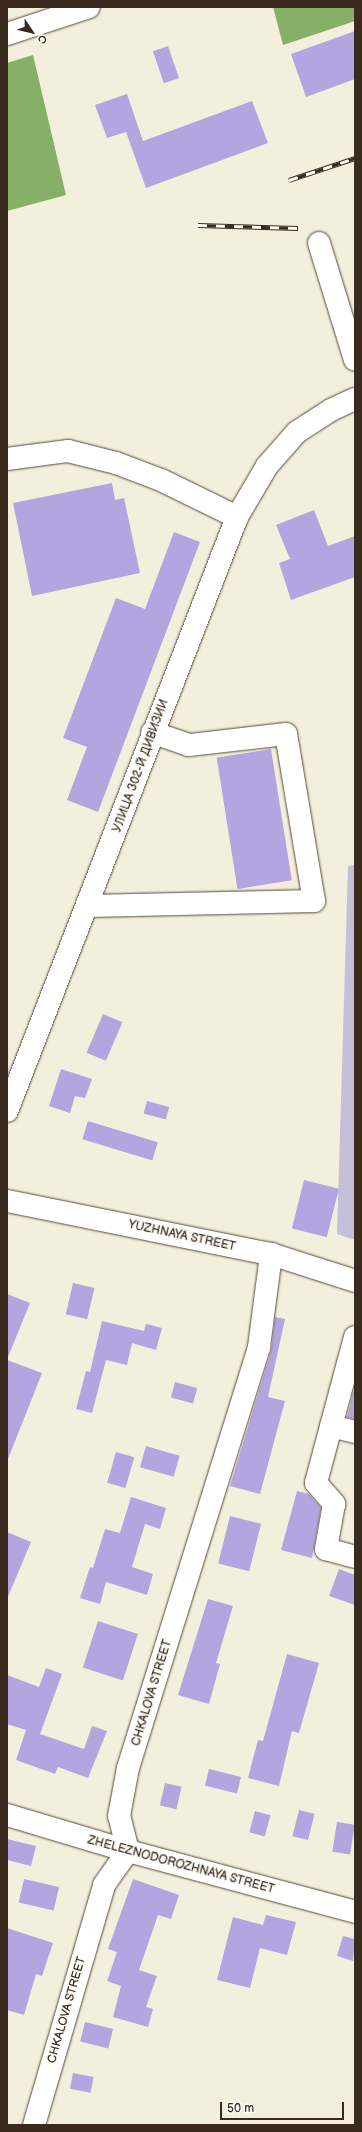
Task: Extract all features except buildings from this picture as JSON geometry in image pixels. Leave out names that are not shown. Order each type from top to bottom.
[{"type":"street","points":[[7,34],[89,7]]},
{"type":"street","points":[[319,243],[355,360]]},
{"type":"street","name":"УЛИЦА 302-Й ДИВИЗИИ","points":[[7,1111],[89,906],[152,732],[237,517],[267,466],[297,432],[331,410],[355,399]]},
{"type":"street","points":[[7,459],[68,450],[116,463],[161,480],[237,517]]},
{"type":"street","points":[[89,906],[314,901],[286,734],[189,745],[152,732]]},
{"type":"street","name":"YUZHNAYA STREET","points":[[7,1201],[271,1254],[355,1281]]},
{"type":"street","name":"CHKALOVA STREET","points":[[34,2125],[104,1885],[128,1851],[120,1816],[128,1768],[259,1347],[271,1254]]},
{"type":"street","points":[[355,1338],[316,1483],[334,1504],[326,1549],[355,1557]]},
{"type":"street","points":[[331,1426],[355,1432]]},
{"type":"street","name":"ZHELEZNODOROZHNAYA STREET","points":[[7,1815],[128,1851],[355,1912]]},
{"type":"shaded area","points":[[355,865],[355,1240],[337,1234],[348,866]]},
{"type":"green space","points":[[273,7],[355,7],[355,21],[283,45]]},
{"type":"green space","points":[[33,55],[66,195],[7,211],[7,63]]},
{"type":"railway","points":[[289,180],[355,158]]},
{"type":"railway","points":[[198,225],[298,228]]}]
